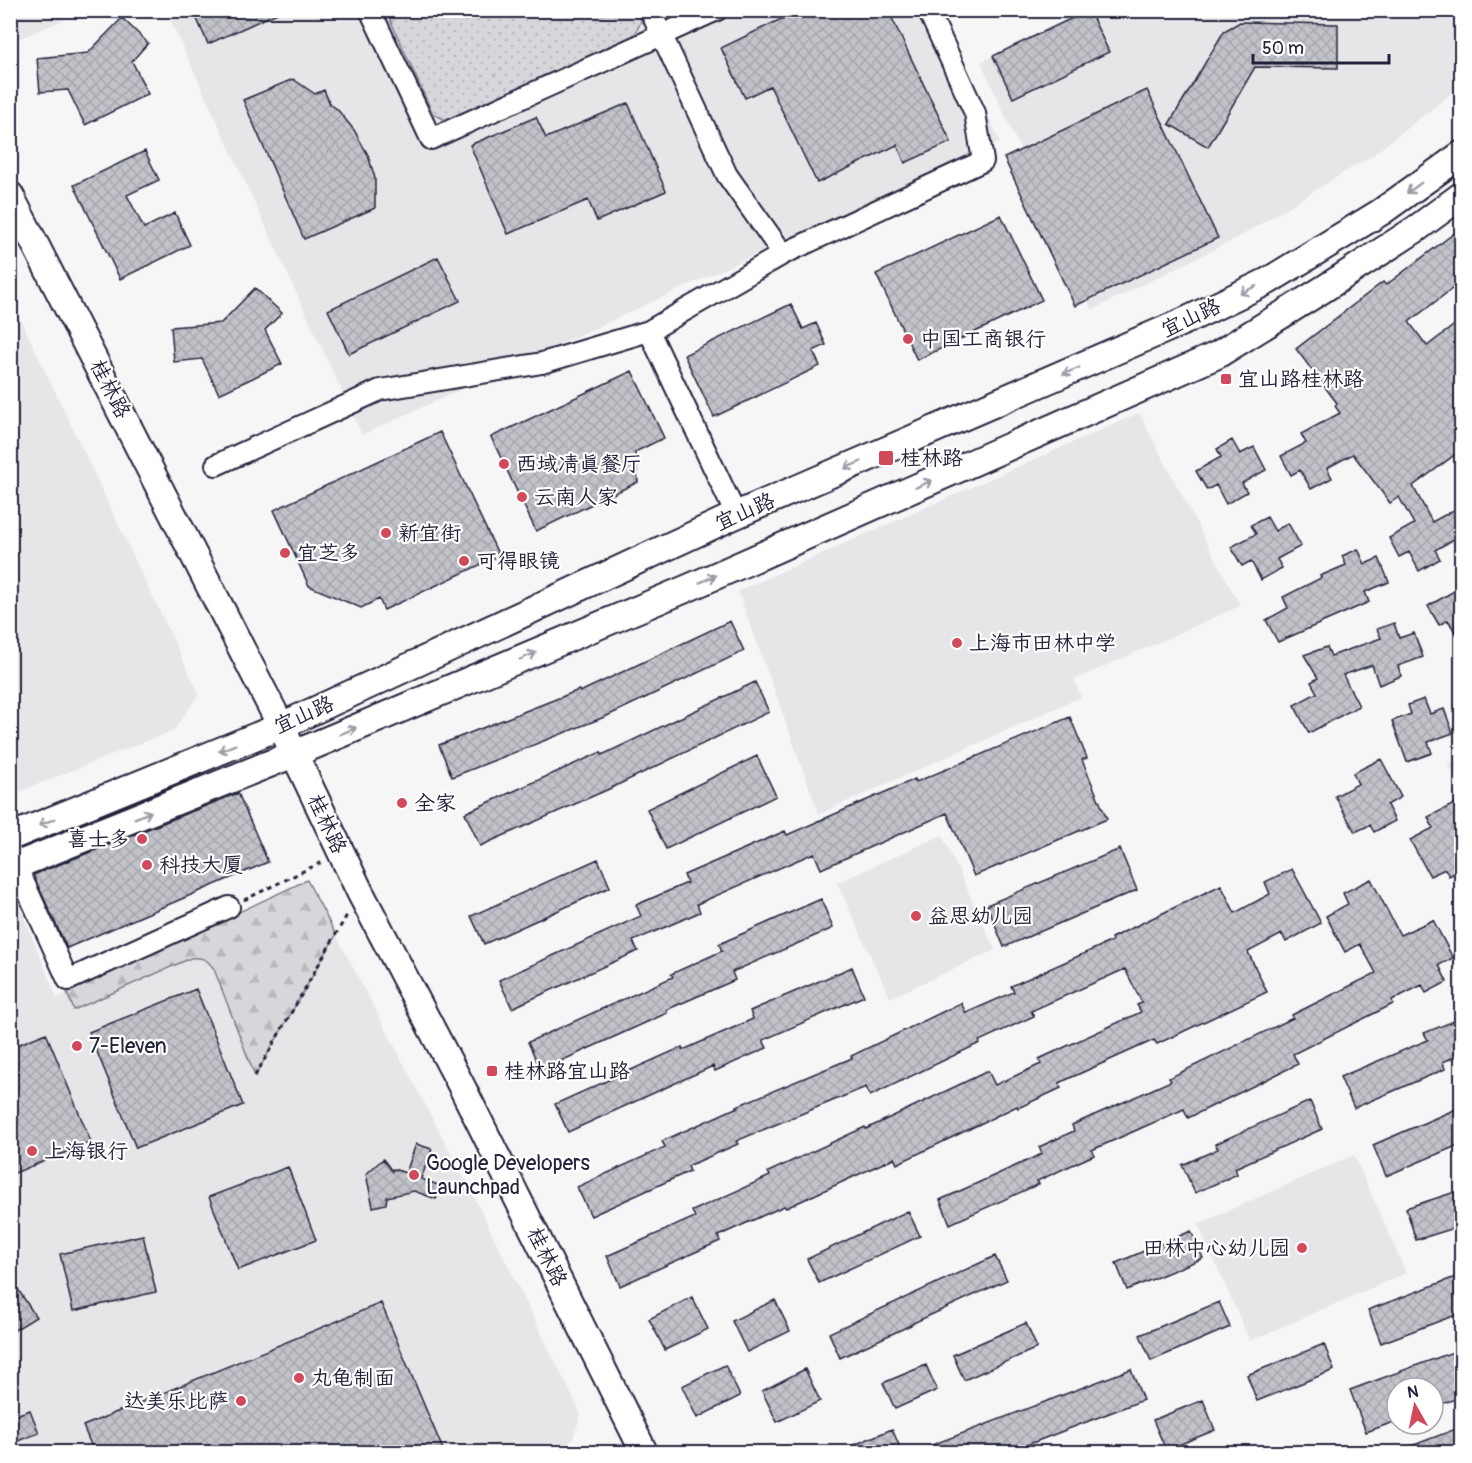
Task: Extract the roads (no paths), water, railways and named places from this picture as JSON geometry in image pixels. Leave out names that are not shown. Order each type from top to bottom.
[{"type":"main road","name":"宜山路","points":[[10,837],[281,726],[736,515],[1187,320],[1268,281],[1381,212],[1461,154]]},
{"type":"main road","name":"桂林路","points":[[10,195],[281,726],[340,853],[461,1085],[644,1452]]},
{"type":"main road","name":"宜山路","points":[[13,862],[294,754],[688,588],[1217,355],[1416,229],[1461,195]]},
{"type":"lane","points":[[370,10],[431,139],[717,10]]},
{"type":"lane","points":[[650,10],[727,175],[783,254]]},
{"type":"lane","points":[[216,465],[380,390],[542,363],[649,332],[783,254],[982,161],[975,113],[928,10]]},
{"type":"lane","points":[[649,332],[736,515]]},
{"type":"lane","points":[[13,862],[68,980],[229,907]]},
{"type":"place","name":"中国工商银行","points":[[908,339]]},
{"type":"place","name":"宜山路桂林路","points":[[1226,379]]},
{"type":"place","name":"桂林路","points":[[886,458]]},
{"type":"place","name":"西域凊真餐厅","points":[[504,464]]},
{"type":"place","name":"云南人家","points":[[522,497]]},
{"type":"place","name":"新宜街","points":[[386,533]]},
{"type":"place","name":"宜芝多","points":[[285,553]]},
{"type":"place","name":"可得眼镜","points":[[464,561]]},
{"type":"place","name":"上海市田林中学","points":[[957,643]]},
{"type":"place","name":"全家","points":[[402,803]]},
{"type":"place","name":"喜士多","points":[[142,839]]},
{"type":"place","name":"科技大厦","points":[[147,865]]},
{"type":"place","name":"益思幼儿园","points":[[916,916]]},
{"type":"place","name":"7-Eleven","points":[[77,1046]]},
{"type":"place","name":"桂林路宜山路","points":[[492,1071]]},
{"type":"place","name":"上海银行","points":[[32,1151]]},
{"type":"place","name":"Google Developers Launchpad","points":[[414,1175]]},
{"type":"place","name":"田林中心幼儿园","points":[[1302,1248]]},
{"type":"place","name":"丸龟制面","points":[[299,1378]]},
{"type":"place","name":"达美乐比萨","points":[[241,1401]]}]
